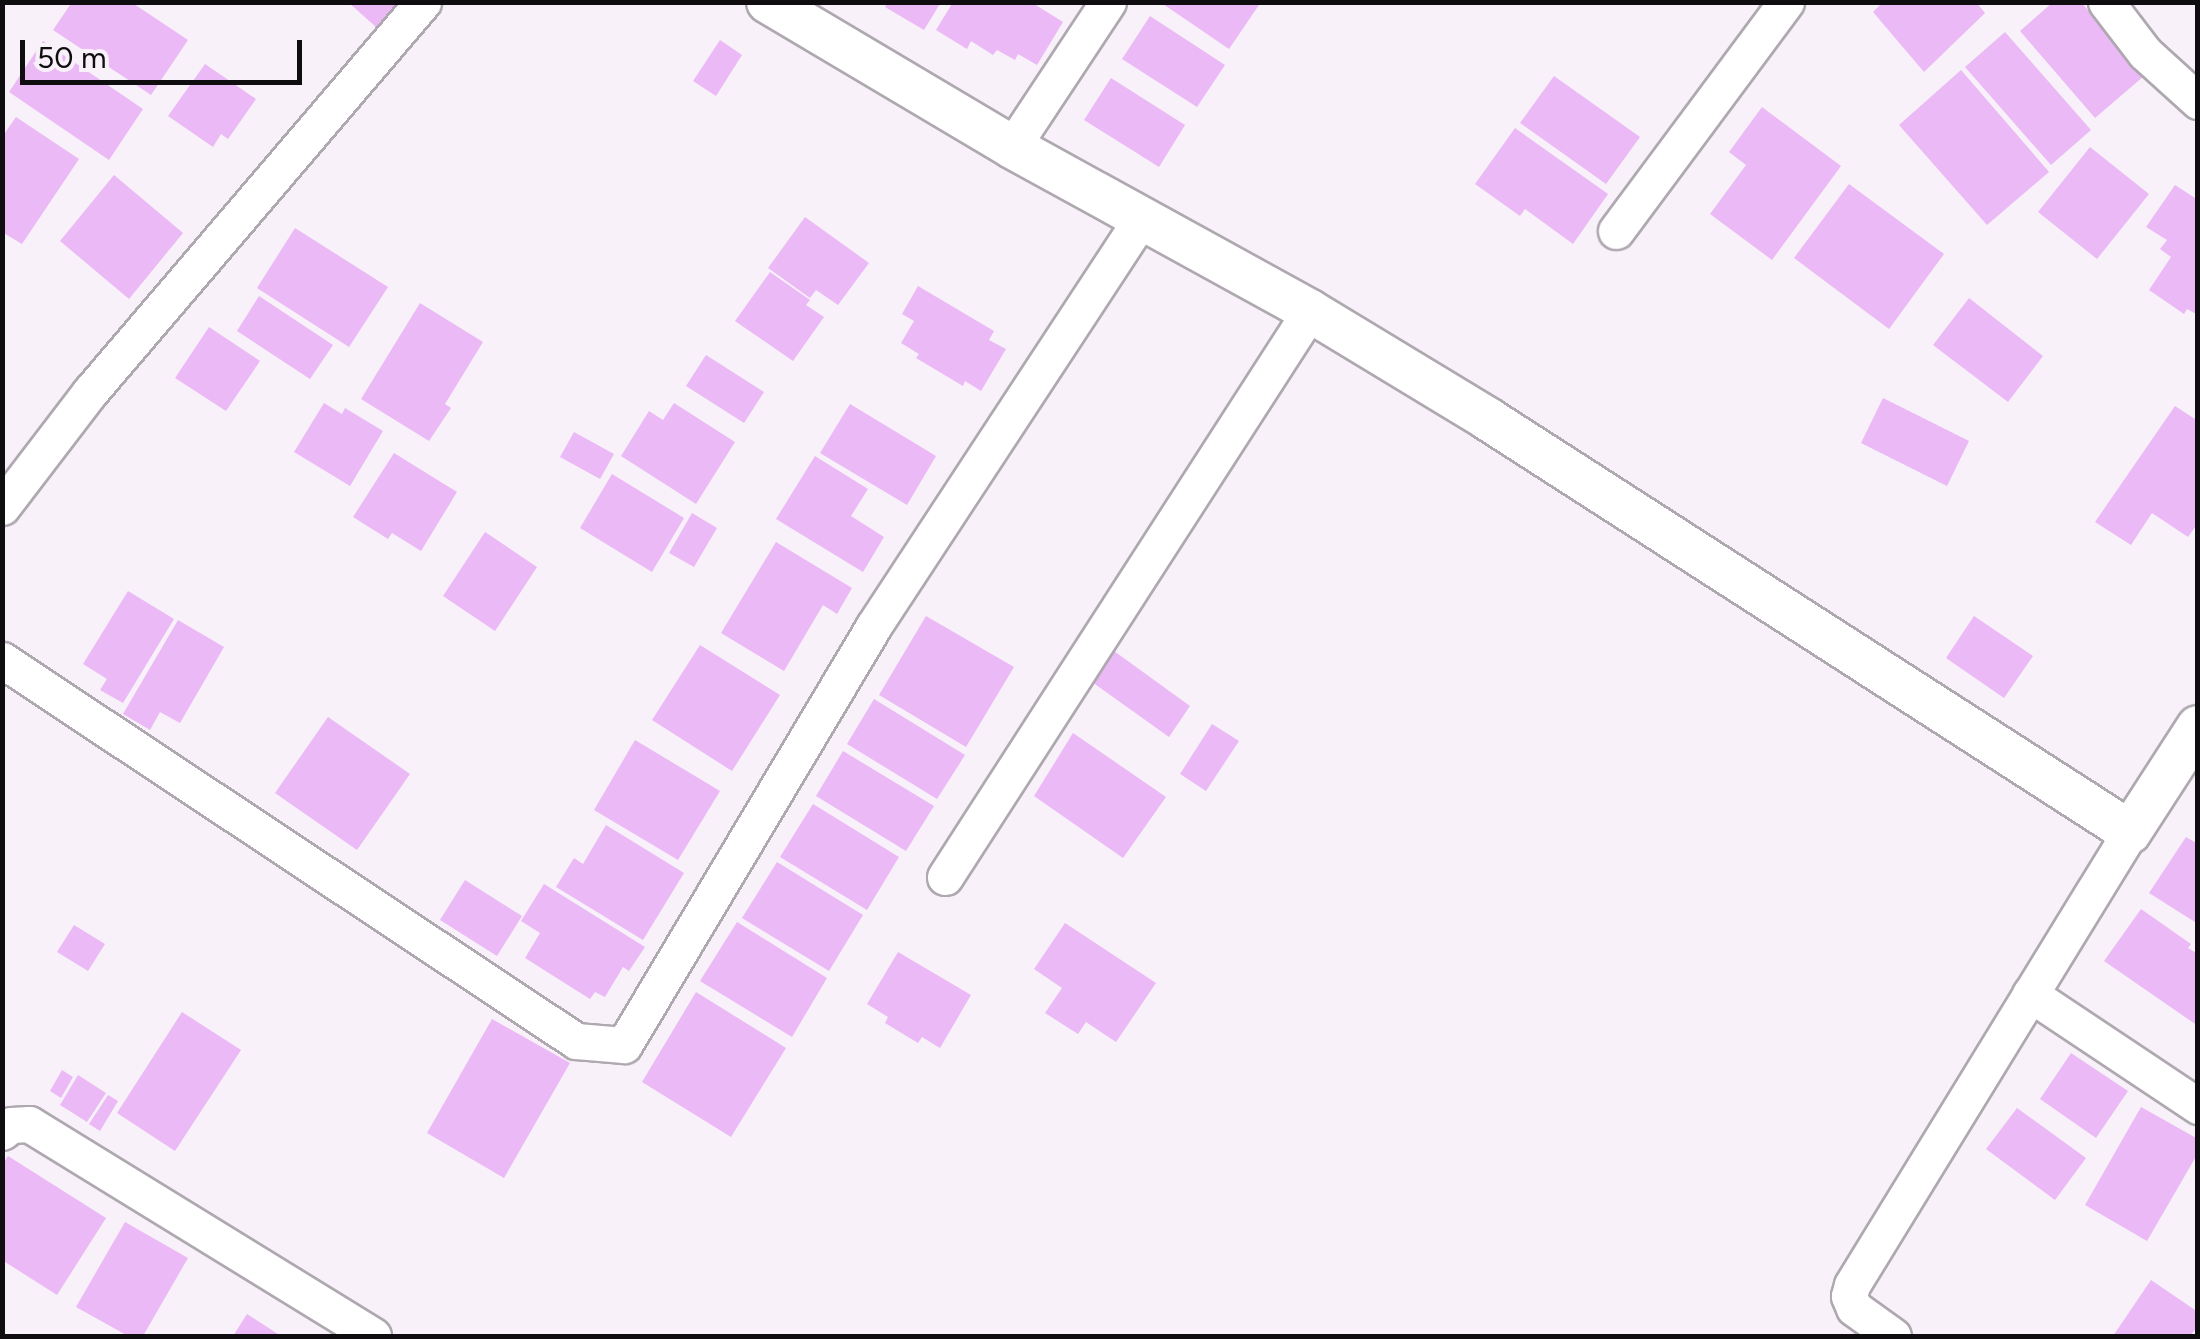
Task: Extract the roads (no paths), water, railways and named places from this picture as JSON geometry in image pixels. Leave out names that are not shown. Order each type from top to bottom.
[{"type":"street","points":[[2,507],[90,392],[423,2]]},
{"type":"street","points":[[1012,147],[1108,2]]},
{"type":"street","points":[[1616,231],[1786,2]]},
{"type":"street","points":[[2106,2],[2145,53],[2198,101]]},
{"type":"street","points":[[784,6],[1012,147],[1310,311],[1504,430],[2130,832]]},
{"type":"street","points":[[2,660],[576,1041],[624,1045],[873,627],[1140,220]]},
{"type":"street","points":[[945,877],[1310,311]]},
{"type":"street","points":[[1892,1336],[1854,1308],[1849,1296],[1852,1285],[2198,727]]},
{"type":"street","points":[[2030,994],[2198,1106]]},
{"type":"street","points":[[2,1132],[11,1125],[29,1124],[373,1336]]}]
